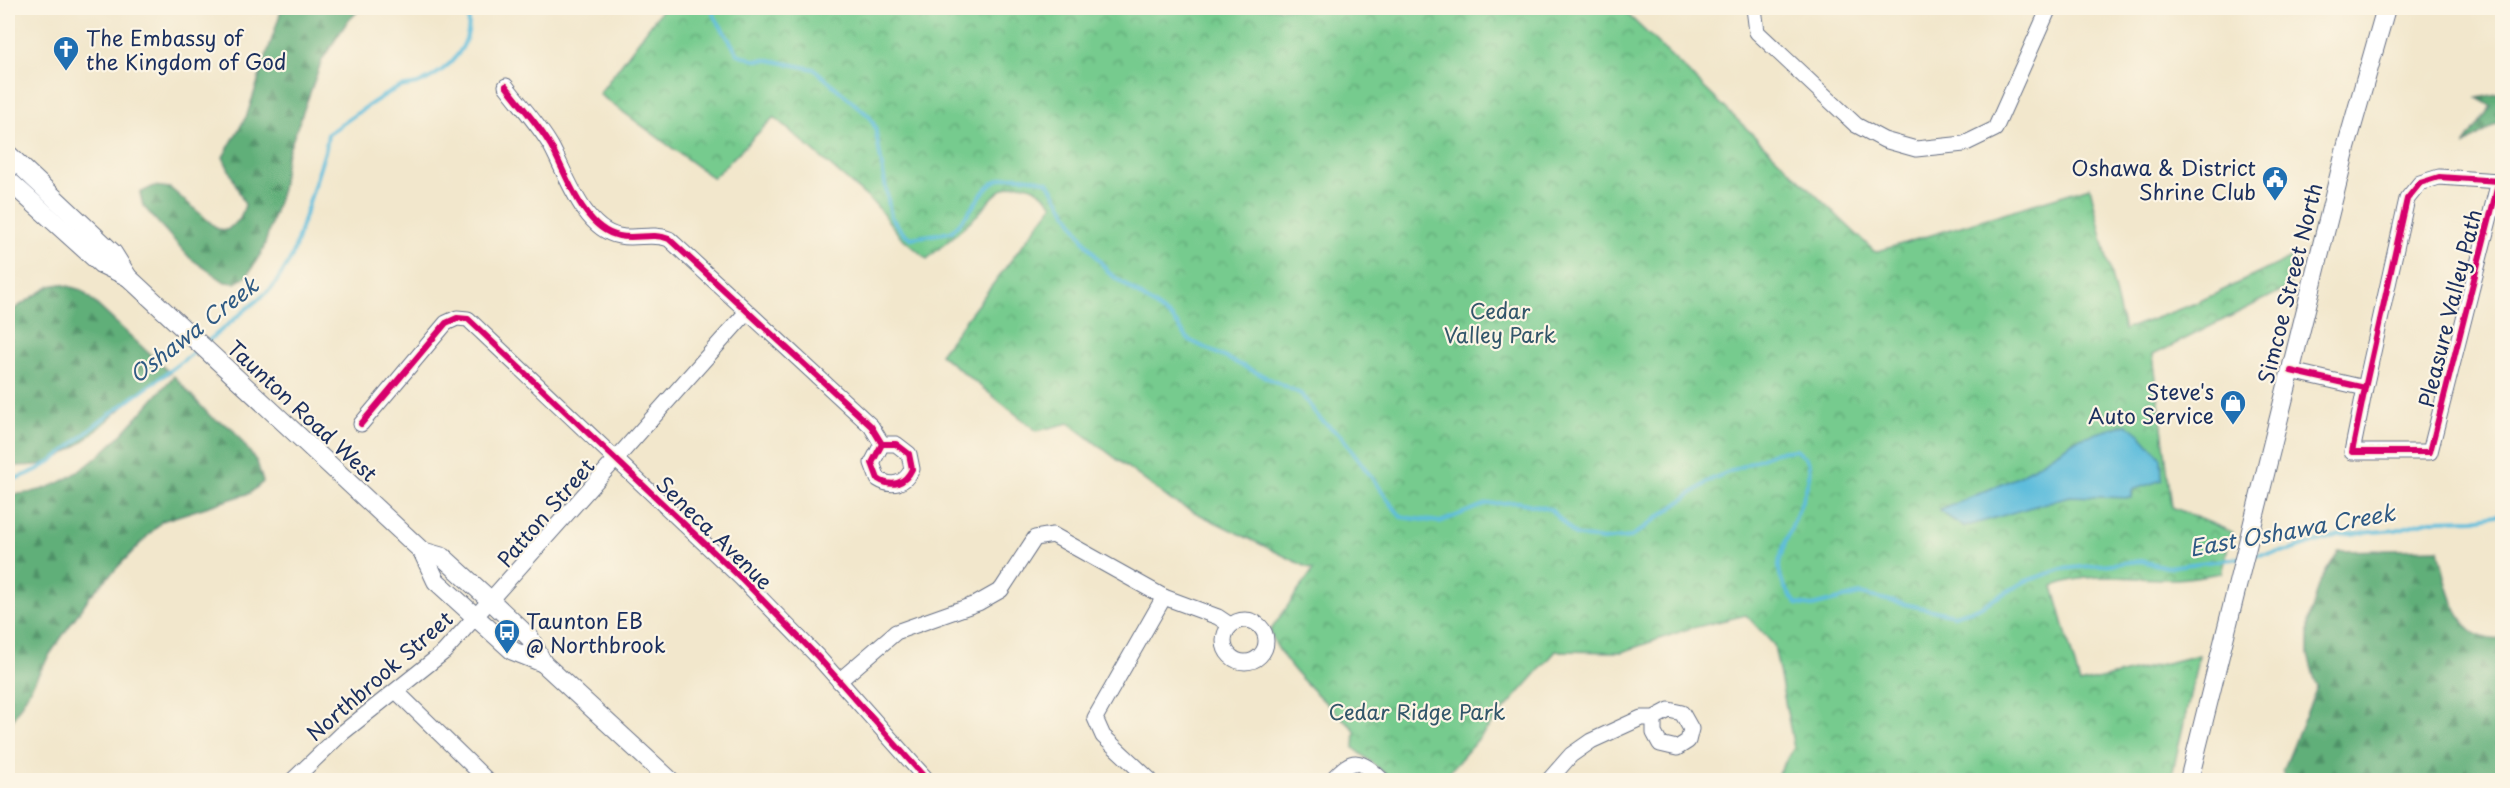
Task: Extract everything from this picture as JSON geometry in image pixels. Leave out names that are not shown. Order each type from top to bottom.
[{"type":"main road","name":"Simcoe Street North","points":[[2189,780],[2346,148],[2386,8]]},
{"type":"main road","name":"Taunton Road West","points":[[8,154],[113,254],[128,277],[422,551],[436,581],[513,651],[543,663]]},
{"type":"main road","name":"Taunton Road West","points":[[8,180],[101,264],[128,277]]},
{"type":"main road","name":"Taunton Road West","points":[[422,551],[443,556],[530,638],[543,663],[670,780]]},
{"type":"street","points":[[1754,8],[1757,32],[1856,125],[1884,140],[1916,149],[1964,144],[1995,129],[2049,8]]},
{"type":"street","points":[[507,86],[550,145],[573,193],[603,228],[619,236],[661,236],[669,239],[871,426],[882,444]]},
{"type":"street","name":"Pleasure Valley Path","points":[[2439,177],[2499,181],[2430,452],[2352,452],[2365,388],[2407,199],[2420,183],[2439,177]]},
{"type":"street","name":"Patton Street","points":[[490,600],[746,312]]},
{"type":"street","name":"Seneca Avenue","points":[[361,424],[446,323],[457,318],[468,319],[741,578],[839,681],[927,780]]},
{"type":"street","points":[[2291,371],[2365,388]]},
{"type":"street","points":[[839,681],[896,632],[978,603],[1000,590],[1035,538],[1043,534],[1053,535],[1164,597],[1218,617],[1230,625]]},
{"type":"street","points":[[1150,780],[1103,736],[1095,718],[1164,597]]},
{"type":"street","name":"Northbrook Street","points":[[293,780],[341,734],[397,692],[444,652],[490,600]]},
{"type":"street","points":[[397,692],[487,780]]},
{"type":"street","points":[[1549,780],[1571,755],[1591,741],[1641,718],[1654,718]]},
{"type":"street","points":[[1337,775],[1351,763],[1360,763],[1382,780]]},
{"type":"green space","points":[[282,8],[361,8],[347,22],[322,60],[286,158],[282,189],[263,250],[247,276],[235,283],[225,282],[190,258],[143,206],[140,193],[154,186],[170,188],[218,229],[227,230],[240,219],[245,205],[223,157],[247,115]]},
{"type":"green space","name":"Cedar Valley Park","points":[[663,8],[1621,8],[1875,252],[2090,187],[2124,330],[2196,303],[2297,255],[2289,287],[2153,355],[2172,507],[2232,532],[2221,573],[2180,579],[2084,578],[2053,586],[2080,684],[2199,655],[2171,780],[1774,780],[1794,748],[1774,645],[1746,615],[1688,629],[1622,652],[1556,651],[1442,780],[1393,780],[1354,748],[1355,730],[1295,671],[1284,658],[1270,631],[1313,570],[1172,501],[1069,423],[1037,431],[940,354],[1053,205],[1047,198],[1026,185],[1018,184],[1003,189],[992,197],[979,214],[927,259],[899,235],[876,205],[774,117],[713,178],[599,94]]},
{"type":"green space","points":[[2502,93],[2502,120],[2464,145],[2491,106],[2477,98]]},
{"type":"green space","points":[[61,284],[81,290],[170,373],[153,382],[94,433],[62,455],[41,464],[8,466],[8,313],[50,286]]},
{"type":"green space","points":[[174,376],[211,417],[232,428],[257,462],[263,482],[250,493],[162,521],[90,596],[50,654],[8,728],[8,494],[34,492],[58,483],[80,470],[121,435]]},
{"type":"green space","points":[[2439,549],[2450,594],[2464,622],[2474,632],[2486,638],[2502,639],[2502,780],[2286,780],[2283,771],[2317,687],[2308,655],[2308,622],[2321,579],[2339,551]]},
{"type":"water","points":[[2127,424],[2142,436],[2161,458],[2162,480],[2132,490],[2132,498],[2069,496],[1964,527],[1939,511],[2018,477],[2077,439]]},
{"type":"waterway","name":"Oshawa Creek","points":[[207,342],[273,287],[292,257],[326,148],[328,134],[389,93],[401,87],[420,83],[451,62],[468,33],[467,8]]},
{"type":"waterway","name":"East Oshawa Creek","points":[[715,8],[713,14],[738,54],[754,60],[769,60],[814,69],[869,116],[875,127],[891,217],[902,232],[911,238],[951,232],[989,186],[998,180],[1026,177],[1048,182],[1085,242],[1109,273],[1172,318],[1189,340],[1301,394],[1320,419],[1341,436],[1401,517],[1440,522],[1486,504],[1518,502],[1550,509],[1575,535],[1602,540],[1631,537],[1712,479],[1776,452],[1796,450],[1807,459],[1808,482],[1780,557],[1779,567],[1785,587],[1797,604],[1812,606],[1860,594],[1954,615],[1978,608],[2026,581],[2062,569],[2141,561],[2167,567],[2240,558]]},
{"type":"waterway","name":"Oshawa Creek","points":[[8,480],[35,471],[60,455],[105,418],[198,349]]},
{"type":"waterway","name":"East Oshawa Creek","points":[[2250,556],[2288,551],[2338,535],[2396,530],[2431,520],[2474,519],[2502,514]]},
{"type":"cycle path","points":[[506,86],[546,138],[577,198],[595,223],[619,236],[656,236],[669,239],[871,426],[882,444],[872,463],[878,479],[883,482],[898,483],[906,478],[912,469],[909,454],[896,444],[882,444]]},
{"type":"cycle path","points":[[2291,371],[2365,388],[2352,452],[2430,452],[2499,181],[2439,177],[2420,183],[2407,199],[2365,388]]},
{"type":"cycle path","points":[[361,424],[446,323],[457,318],[468,319],[741,578],[818,657],[927,780]]},
{"type":"place","name":"The Embassy of the Kingdom of God","points":[[66,72]]},
{"type":"place","name":"Oshawa & District Shrine Club","points":[[2275,202]]},
{"type":"place","name":"Steve's Auto Service","points":[[2233,426]]},
{"type":"place","name":"Taunton EB @ Northbrook","points":[[507,655]]},
{"type":"park label","name":"Cedar Ridge Park","points":[[1417,711]]}]
